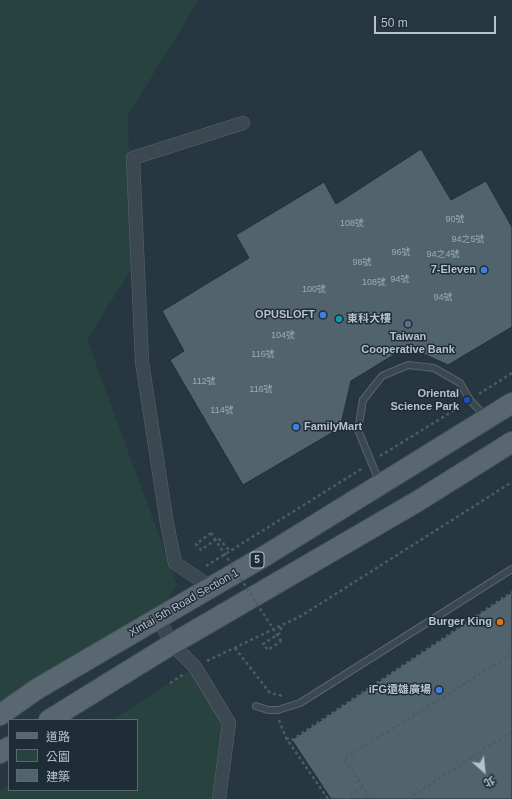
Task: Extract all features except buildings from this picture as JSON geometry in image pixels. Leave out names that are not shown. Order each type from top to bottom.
[{"type":"main road","name":"Xintai 5th Road Section 1","points":[[0,715],[37,689],[211,587],[512,403]]},
{"type":"main road","points":[[51,719],[172,644],[418,501],[512,442]]},
{"type":"main road","points":[[211,587],[224,615]]},
{"type":"street","points":[[211,587],[175,563],[142,362],[133,158],[243,123]]},
{"type":"street","points":[[158,618],[172,644],[195,667],[229,723],[219,799]]},
{"type":"street","points":[[195,667],[208,674],[236,719],[224,799]]},
{"type":"lane","points":[[380,483],[358,430],[363,400],[382,376],[408,365],[434,368],[460,383],[470,400],[487,419]]},
{"type":"lane","points":[[256,706],[268,710],[278,710],[300,703],[512,569]]},
{"type":"path","points":[[193,575],[512,373]]},
{"type":"path","points":[[170,684],[195,667],[308,612],[512,482]]},
{"type":"path","points":[[230,551],[218,538],[201,550],[196,544],[211,533],[281,641],[268,650],[263,644],[280,633],[280,626]]},
{"type":"path","points":[[286,738],[292,740],[512,592]]},
{"type":"path","points":[[235,648],[270,693],[288,697],[278,710],[280,724],[286,738],[328,799]]},
{"type":"path","points":[[370,799],[344,759],[512,654]]},
{"type":"path","points":[[408,799],[512,731]]},
{"type":"path","points":[[345,799],[363,787]]},
{"type":"green space","points":[[0,0],[199,0],[128,115],[132,269],[87,339],[177,585],[158,618],[0,715]]},
{"type":"green space","points":[[195,667],[229,723],[219,799],[0,799],[0,790],[8,785],[8,791],[138,791],[138,719],[114,719]]},
{"type":"place","name":"7-Eleven","points":[[484,270]]},
{"type":"place","name":"OPUSLOFT","points":[[323,315]]},
{"type":"place","name":"東科大樓","points":[[339,319]]},
{"type":"place","name":"Taiwan Cooperative Bank","points":[[408,324]]},
{"type":"place","name":"Oriental Science Park","points":[[467,400]]},
{"type":"place","name":"FamilyMart","points":[[296,427]]},
{"type":"place","name":"Burger King","points":[[500,622]]},
{"type":"place","name":"iFG遠雄廣場","points":[[439,690]]}]
